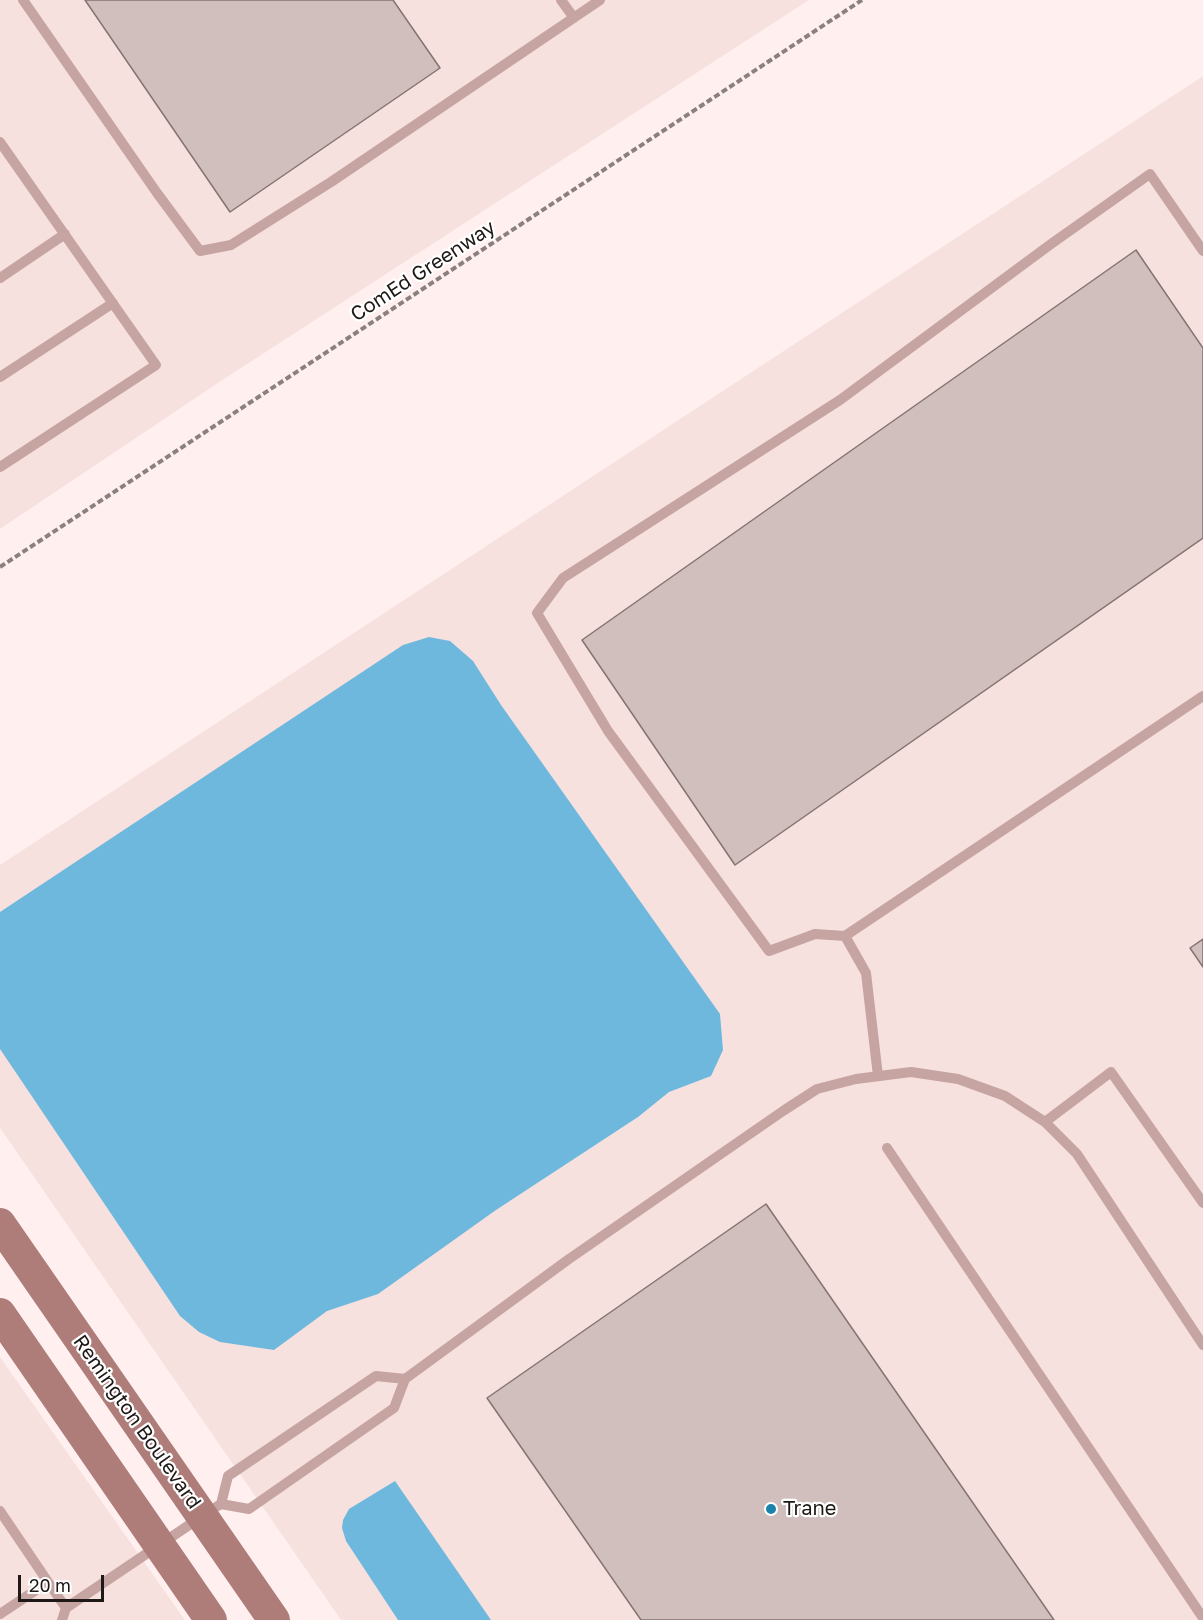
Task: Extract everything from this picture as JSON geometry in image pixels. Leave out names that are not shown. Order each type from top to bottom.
[{"type":"street","name":"Remington Boulevard","points":[[0,1224],[212,1510],[274,1620]]},
{"type":"street","points":[[0,1314],[211,1620]]},
{"type":"lane","points":[[23,0],[200,251],[231,245],[331,182],[600,0]]},
{"type":"lane","points":[[561,0],[574,18]]},
{"type":"lane","points":[[0,142],[156,365],[0,467]]},
{"type":"lane","points":[[1203,250],[1150,174],[1051,243],[840,400],[563,578],[537,614],[608,732],[769,951],[815,934],[845,936],[1203,696]]},
{"type":"lane","points":[[0,278],[65,234]]},
{"type":"lane","points":[[0,377],[112,303]]},
{"type":"lane","points":[[845,936],[866,973],[878,1076]]},
{"type":"lane","points":[[212,1510],[249,1509],[394,1408],[405,1379],[569,1259],[817,1089],[856,1078],[912,1072],[958,1079],[1005,1095],[1046,1122],[1077,1155],[1203,1345]]},
{"type":"lane","points":[[1046,1122],[1111,1072],[1203,1203]]},
{"type":"lane","points":[[887,1148],[1203,1618]]},
{"type":"lane","points":[[62,1620],[66,1608],[212,1510],[228,1476],[376,1376],[405,1379]]},
{"type":"lane","points":[[0,1512],[66,1608]]},
{"type":"lane","points":[[0,1614],[48,1582]]},
{"type":"path","name":"ComEd Greenway","points":[[0,567],[862,0]]},
{"type":"shaded area","points":[[0,0],[809,0],[221,381],[0,529]]},
{"type":"shaded area","points":[[1203,76],[1203,1620],[341,1620],[0,1128],[0,865]]},
{"type":"shaded area","points":[[0,1357],[185,1620],[0,1620]]},
{"type":"water","points":[[429,637],[450,641],[473,661],[501,705],[720,1014],[723,1050],[711,1076],[669,1092],[638,1117],[496,1210],[378,1294],[327,1311],[274,1350],[220,1342],[199,1332],[180,1316],[0,1049],[0,912],[403,645]]},
{"type":"water","points":[[395,1481],[491,1620],[398,1620],[346,1541],[342,1528],[343,1520],[349,1509]]},
{"type":"building","points":[[85,0],[393,0],[440,68],[230,212]]},
{"type":"building","points":[[1136,250],[1203,348],[1203,538],[735,865],[582,640]]},
{"type":"building","points":[[1203,939],[1203,967],[1190,948]]},
{"type":"building","name":"Trane","points":[[766,1204],[1054,1620],[641,1620],[487,1398]]},
{"type":"place","name":"Trane","points":[[771,1509]]}]
